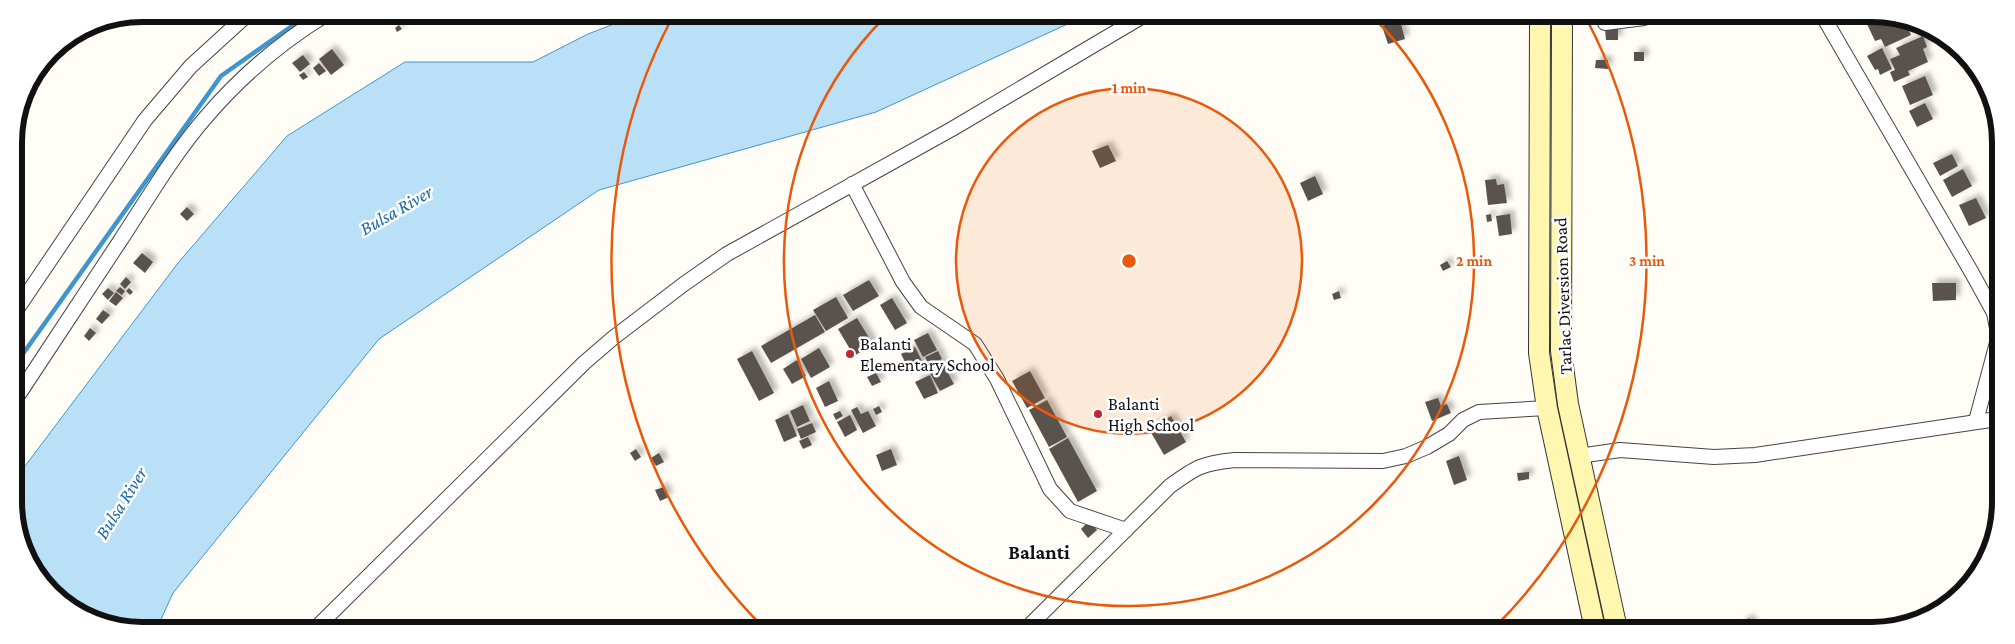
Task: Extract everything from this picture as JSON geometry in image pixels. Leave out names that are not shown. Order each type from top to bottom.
[{"type":"main road","name":"Tarlac Diversion Road","points":[[1540,22],[1539,352],[1547,408],[1593,621]]},
{"type":"main road","name":"Tarlac Diversion Road","points":[[1562,22],[1560,351],[1568,404],[1615,621]]},
{"type":"main road","points":[[1547,408],[1568,404]]},
{"type":"main road","points":[[1558,461],[1579,456]]},
{"type":"street","points":[[23,301],[145,120],[191,66],[239,22]]},
{"type":"street","points":[[22,390],[165,173],[205,118],[235,85],[264,59],[314,22]]},
{"type":"street","points":[[322,622],[584,363],[613,338],[684,284],[727,254],[952,130],[1133,22]]},
{"type":"street","points":[[1604,23],[1612,22]]},
{"type":"street","points":[[1826,22],[1992,309]]},
{"type":"street","points":[[852,184],[903,282],[921,307],[975,344],[997,379],[1050,489],[1070,511],[1126,530]]},
{"type":"street","points":[[1976,421],[1992,361]]},
{"type":"street","points":[[1034,621],[1170,486],[1192,470],[1213,462],[1235,460],[1383,461],[1406,456],[1427,447],[1449,434],[1464,420],[1478,412],[1547,408]]},
{"type":"street","points":[[1579,456],[1620,450],[1714,457],[1755,456],[1976,421],[1992,420]]},
{"type":"water","name":"Bulsa River","points":[[619,22],[1072,22],[876,112],[599,190],[379,339],[173,593],[160,622],[142,622],[111,617],[89,609],[63,592],[43,568],[29,540],[22,502],[22,470],[178,263],[287,136],[405,62],[533,62],[588,34]]},
{"type":"building","points":[[1401,22],[1405,39],[1388,44],[1382,26]]},
{"type":"building","points":[[1585,22],[1602,22],[1602,24],[1585,24]]},
{"type":"building","points":[[1873,22],[1904,27],[1908,28],[1911,35],[1885,47],[1881,39],[1875,41],[1867,24]]},
{"type":"building","points":[[399,25],[402,29],[397,32],[395,28]]},
{"type":"building","points":[[1618,27],[1618,40],[1606,40],[1605,28]]},
{"type":"building","points":[[1923,36],[1927,47],[1923,49],[1928,62],[1908,71],[1910,75],[1894,82],[1890,72],[1895,70],[1890,59],[1900,55],[1896,48]]},
{"type":"building","points":[[1882,48],[1892,69],[1880,75],[1878,69],[1875,70],[1867,56]]},
{"type":"building","points":[[332,49],[344,65],[331,75],[319,59]]},
{"type":"building","points":[[1634,52],[1644,52],[1644,61],[1634,61]]},
{"type":"building","points":[[303,55],[310,64],[300,72],[292,63]]},
{"type":"building","points":[[1596,60],[1608,60],[1608,69],[1595,68]]},
{"type":"building","points":[[319,63],[326,71],[319,76],[313,68]]},
{"type":"building","points":[[304,72],[308,77],[303,80],[299,75]]},
{"type":"building","points":[[1925,76],[1933,95],[1910,105],[1902,86]]},
{"type":"building","points":[[1925,103],[1933,119],[1917,127],[1909,111]]},
{"type":"building","points":[[1108,145],[1116,161],[1100,168],[1092,151]]},
{"type":"building","points":[[1952,154],[1958,166],[1940,176],[1933,163]]},
{"type":"building","points":[[1963,169],[1972,186],[1952,197],[1943,180]]},
{"type":"building","points":[[1315,176],[1323,194],[1308,201],[1300,183]]},
{"type":"building","points":[[1496,179],[1497,185],[1504,184],[1507,203],[1488,205],[1485,180]]},
{"type":"building","points":[[1976,198],[1986,218],[1969,226],[1959,205]]},
{"type":"building","points":[[187,207],[194,214],[187,221],[180,214]]},
{"type":"building","points":[[1491,214],[1492,221],[1487,222],[1486,215]]},
{"type":"building","points":[[1510,214],[1512,234],[1499,236],[1496,216]]},
{"type":"building","points":[[142,253],[153,262],[145,273],[133,263]]},
{"type":"building","points":[[1447,261],[1451,267],[1443,271],[1440,265]]},
{"type":"building","points":[[126,277],[131,282],[125,289],[120,284]]},
{"type":"building","points":[[869,280],[879,296],[853,311],[843,295]]},
{"type":"building","points":[[1932,283],[1956,283],[1956,300],[1933,301]]},
{"type":"building","points":[[120,287],[125,291],[122,295],[116,291]]},
{"type":"building","points":[[108,288],[114,293],[108,300],[102,294]]},
{"type":"building","points":[[129,288],[133,292],[130,295],[126,291]]},
{"type":"building","points":[[1339,291],[1341,298],[1334,300],[1332,294]]},
{"type":"building","points":[[116,292],[123,298],[116,306],[109,301]]},
{"type":"building","points":[[836,297],[848,318],[826,331],[813,310]]},
{"type":"building","points":[[892,298],[907,323],[895,330],[880,305]]},
{"type":"building","points":[[103,310],[110,315],[102,324],[96,319]]},
{"type":"building","points":[[815,315],[825,332],[771,363],[761,346]]},
{"type":"building","points":[[857,318],[873,344],[854,356],[838,329]]},
{"type":"building","points":[[90,328],[96,333],[89,341],[84,336]]},
{"type":"building","points":[[928,333],[937,350],[923,357],[914,340]]},
{"type":"building","points":[[915,347],[925,367],[911,374],[901,354]]},
{"type":"building","points":[[819,348],[830,367],[811,378],[801,359]]},
{"type":"building","points":[[752,351],[774,393],[759,401],[737,359]]},
{"type":"building","points":[[938,351],[942,359],[929,365],[925,357]]},
{"type":"building","points":[[797,360],[806,376],[792,384],[783,369]]},
{"type":"building","points":[[941,360],[954,384],[940,391],[927,368]]},
{"type":"building","points":[[1030,371],[1045,398],[1027,408],[1012,381]]},
{"type":"building","points":[[876,373],[881,382],[872,386],[867,377]]},
{"type":"building","points":[[930,375],[938,393],[924,399],[915,382]]},
{"type":"building","points":[[829,381],[838,401],[825,407],[816,388]]},
{"type":"building","points":[[1438,398],[1441,406],[1447,404],[1451,413],[1432,421],[1425,402]]},
{"type":"building","points":[[1047,400],[1067,437],[1049,447],[1029,410]]},
{"type":"building","points":[[803,405],[810,421],[797,427],[790,411]]},
{"type":"building","points":[[879,406],[882,412],[876,415],[873,409]]},
{"type":"building","points":[[857,407],[861,414],[868,411],[876,426],[863,433],[851,410]]},
{"type":"building","points":[[840,411],[843,416],[836,420],[833,414]]},
{"type":"building","points":[[788,414],[797,436],[784,442],[775,420]]},
{"type":"building","points":[[850,415],[857,430],[845,437],[837,422]]},
{"type":"building","points":[[1171,416],[1186,442],[1164,455],[1149,429]]},
{"type":"building","points":[[812,423],[816,432],[801,439],[797,429]]},
{"type":"building","points":[[808,437],[812,445],[803,449],[799,441]]},
{"type":"building","points":[[1068,438],[1097,491],[1078,502],[1049,449]]},
{"type":"building","points":[[636,449],[641,457],[635,461],[630,453]]},
{"type":"building","points":[[891,449],[897,465],[882,471],[876,455]]},
{"type":"building","points":[[659,453],[664,462],[656,466],[651,458]]},
{"type":"building","points":[[1459,456],[1467,480],[1454,485],[1446,461]]},
{"type":"building","points":[[1529,472],[1529,479],[1518,481],[1517,473]]},
{"type":"building","points":[[664,487],[669,497],[660,501],[655,490]]},
{"type":"building","points":[[1089,521],[1097,530],[1088,538],[1081,529]]},
{"type":"waterway","points":[[22,355],[221,76],[298,22]]},
{"type":"place","name":"Balanti Elementary School","points":[[850,354]]},
{"type":"place","name":"Balanti High School","points":[[1098,414]]},
{"type":"district","name":"Balanti","points":[[1039,552]]}]
